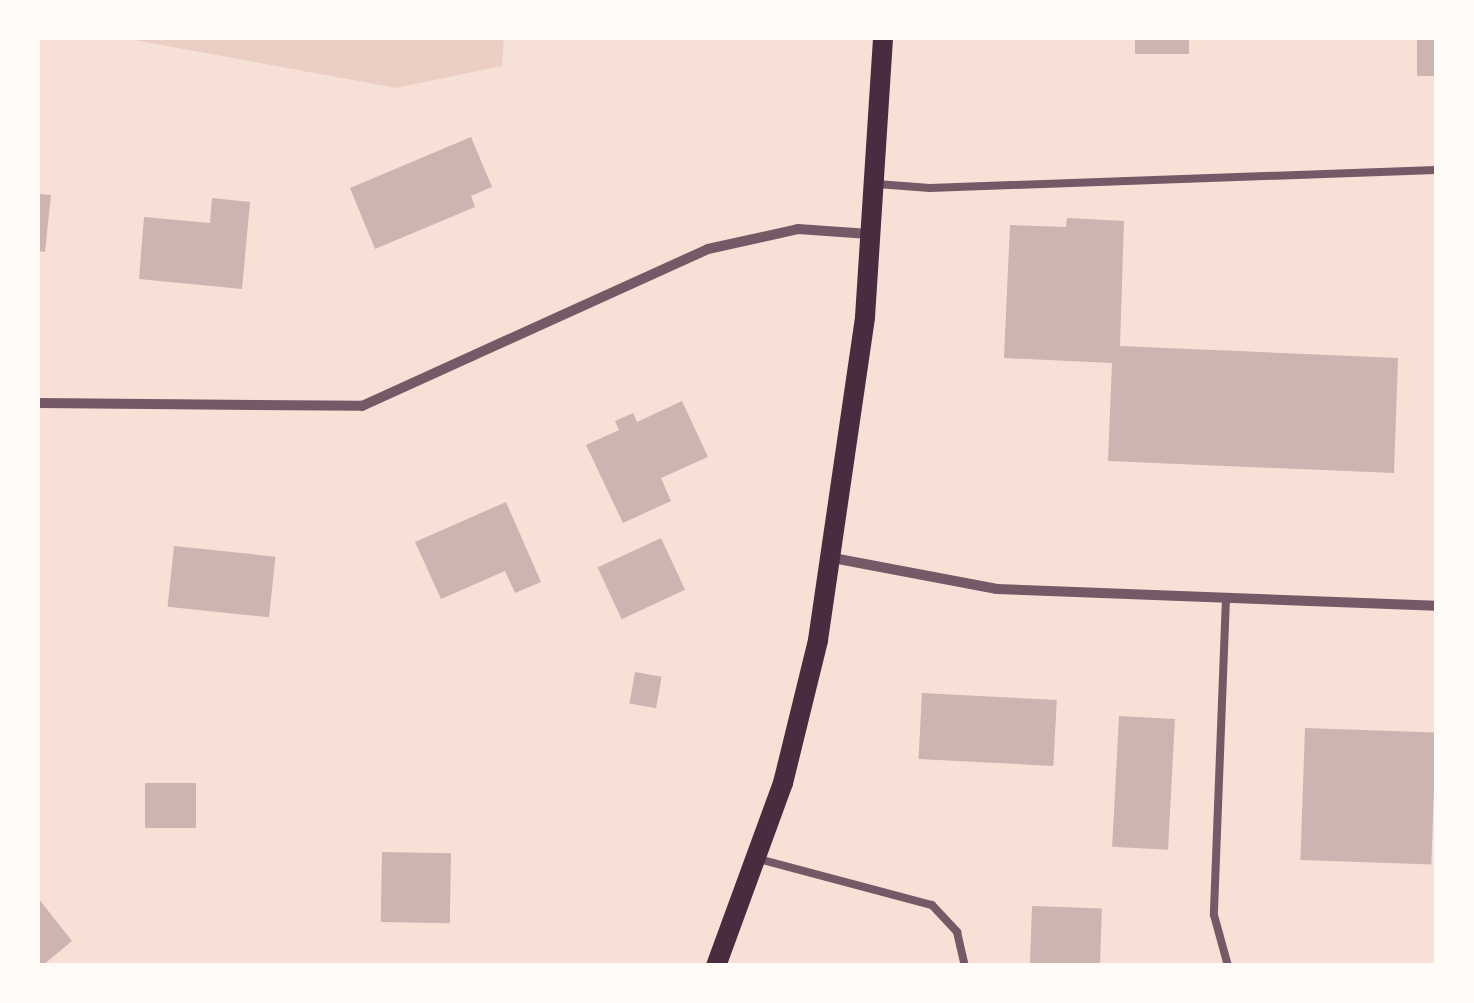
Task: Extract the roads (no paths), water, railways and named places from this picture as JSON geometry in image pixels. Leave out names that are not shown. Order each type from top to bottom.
[{"type":"main road","points":[[716,966],[759,859],[801,713],[833,558],[873,235],[883,38]]},
{"type":"street","points":[[38,402],[362,406],[708,249],[798,229],[873,235]]},
{"type":"street","points":[[833,558],[997,589],[1436,606]]},
{"type":"lane","points":[[877,184],[930,188],[1436,170]]},
{"type":"lane","points":[[1226,598],[1214,915],[1228,966]]},
{"type":"lane","points":[[759,859],[932,905],[956,932],[966,966]]}]
